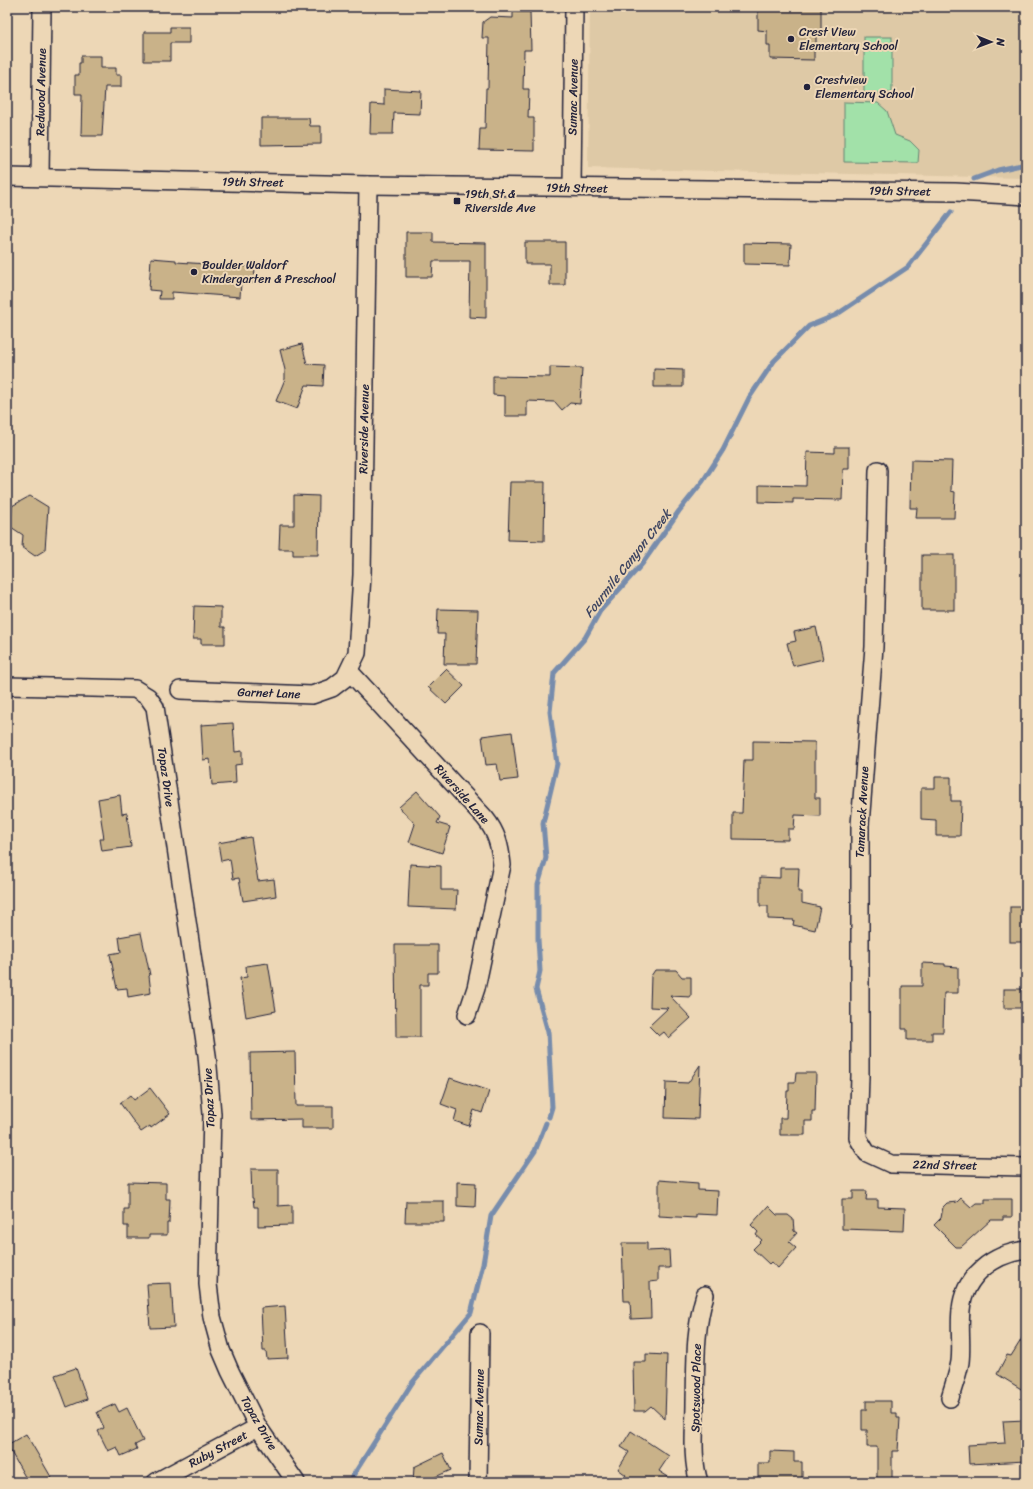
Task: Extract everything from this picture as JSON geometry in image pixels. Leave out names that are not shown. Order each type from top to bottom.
[{"type":"street","name":"Redwood Avenue","points":[[40,177],[42,7]]},
{"type":"street","name":"Sumac Avenue","points":[[572,187],[574,7]]},
{"type":"street","name":"19th Street","points":[[7,177],[368,185],[940,192],[1026,196]]},
{"type":"street","name":"Riverside Avenue","points":[[349,671],[357,653],[362,575],[368,185]]},
{"type":"street","name":"Tamarack Avenue","points":[[867,1152],[858,1138],[860,1076],[860,825],[874,647],[878,470]]},
{"type":"street","name":"Garnet Lane","points":[[180,690],[312,695],[332,688],[345,678],[349,671]]},
{"type":"street","name":"Riverside Lane","points":[[349,671],[485,818],[494,830],[500,847],[502,865],[476,988],[467,1015]]},
{"type":"street","name":"Topaz Drive","points":[[7,686],[136,689],[148,697],[155,707],[207,1055],[212,1114],[208,1284],[212,1317],[221,1350],[258,1427],[296,1482]]},
{"type":"street","name":"22nd Street","points":[[867,1152],[891,1164],[1026,1167]]},
{"type":"street","points":[[950,1398],[960,1363],[960,1308],[966,1290],[977,1274],[992,1261],[1009,1252],[1026,1250]]},
{"type":"street","name":"Spotswood Place","points":[[699,1482],[695,1470],[694,1449],[697,1337],[700,1314],[706,1295]]},
{"type":"street","name":"Sumac Avenue","points":[[478,1482],[480,1333]]},
{"type":"street","name":"Ruby Street","points":[[156,1482],[258,1427]]},
{"type":"shaded area","name":"Crestview Elementary School","points":[[590,7],[1026,7],[1026,178],[588,168]]},
{"type":"green space","points":[[864,37],[892,37],[892,93],[864,93]]},
{"type":"green space","points":[[844,102],[878,103],[887,111],[895,135],[910,141],[919,150],[918,163],[844,162]]},
{"type":"building","name":"Crest View Elementary School","points":[[758,7],[821,7],[821,32],[816,32],[814,60],[770,59],[770,45],[767,45],[767,31],[758,30]]},
{"type":"building","points":[[513,12],[530,12],[531,50],[524,50],[523,89],[529,89],[528,118],[534,118],[534,151],[479,150],[480,129],[485,129],[486,88],[488,88],[489,38],[482,38],[483,22],[490,17],[513,18]]},
{"type":"building","points":[[170,27],[189,27],[189,43],[170,43],[170,61],[144,61],[144,32],[170,32]]},
{"type":"building","points":[[81,56],[101,56],[101,68],[116,68],[116,75],[121,75],[121,87],[105,87],[102,136],[81,136],[82,94],[75,94],[75,75],[79,75],[79,63],[81,63]]},
{"type":"building","points":[[384,89],[421,91],[420,114],[394,113],[393,134],[370,134],[371,104],[384,105]]},
{"type":"building","points":[[261,118],[309,118],[310,126],[321,126],[321,144],[261,145]]},
{"type":"building","points":[[406,232],[433,232],[433,242],[486,243],[486,318],[469,317],[470,261],[433,261],[432,277],[406,277]]},
{"type":"building","points":[[525,242],[565,242],[565,285],[550,285],[550,264],[525,264]]},
{"type":"building","points":[[744,243],[791,244],[790,265],[744,264]]},
{"type":"building","points":[[151,258],[176,260],[176,262],[255,267],[254,283],[241,282],[240,297],[172,292],[172,299],[159,299],[160,291],[149,290]]},
{"type":"building","points":[[302,344],[307,364],[324,365],[323,386],[306,385],[297,409],[276,401],[285,379],[285,370],[280,350]]},
{"type":"building","points":[[550,367],[582,368],[580,404],[570,403],[562,410],[555,402],[527,401],[527,416],[505,416],[505,396],[493,395],[493,376],[550,377]]},
{"type":"building","points":[[654,369],[683,370],[683,387],[654,387]]},
{"type":"building","points":[[835,447],[849,447],[849,469],[843,469],[842,500],[793,499],[793,503],[759,502],[759,485],[806,486],[807,452],[835,453]]},
{"type":"building","points":[[911,460],[952,461],[951,491],[955,492],[954,518],[916,518],[917,508],[910,508]]},
{"type":"building","points":[[510,482],[545,482],[544,541],[508,540]]},
{"type":"building","points":[[294,495],[319,496],[318,555],[293,555],[293,549],[279,549],[280,525],[294,525]]},
{"type":"building","points":[[30,496],[48,507],[45,550],[35,556],[22,547],[23,535],[11,527],[12,506]]},
{"type":"building","points":[[922,555],[954,555],[954,610],[922,610]]},
{"type":"building","points":[[194,606],[221,607],[221,627],[225,627],[225,644],[201,644],[201,639],[193,639]]},
{"type":"building","points":[[438,609],[478,610],[476,664],[444,664],[445,634],[437,634]]},
{"type":"building","points":[[816,627],[823,659],[793,666],[787,643],[796,641],[794,632]]},
{"type":"building","points":[[446,669],[464,686],[446,704],[428,687]]},
{"type":"building","points":[[233,723],[235,752],[242,751],[242,764],[235,765],[236,783],[212,785],[210,759],[203,760],[201,725]]},
{"type":"building","points":[[512,732],[518,779],[500,781],[497,764],[486,765],[482,736]]},
{"type":"building","points":[[753,741],[815,742],[815,798],[820,798],[820,816],[795,815],[794,829],[788,829],[788,840],[733,839],[733,813],[742,813],[744,760],[753,760]]},
{"type":"building","points":[[935,777],[951,777],[951,801],[961,801],[960,836],[936,836],[936,820],[921,819],[921,788],[935,788]]},
{"type":"building","points":[[417,791],[440,817],[437,823],[450,827],[442,853],[409,842],[415,824],[399,807]]},
{"type":"building","points":[[120,795],[122,814],[127,813],[131,847],[102,851],[100,839],[104,839],[98,799]]},
{"type":"building","points":[[251,837],[258,881],[274,879],[276,896],[243,901],[239,878],[233,879],[230,859],[221,861],[218,843]]},
{"type":"building","points":[[410,864],[441,866],[441,890],[457,890],[456,909],[408,907]]},
{"type":"building","points":[[780,868],[799,868],[798,892],[802,892],[802,903],[820,907],[815,930],[793,925],[794,920],[768,919],[768,906],[760,906],[760,877],[780,878]]},
{"type":"building","points":[[1010,907],[1026,907],[1026,942],[1010,942]]},
{"type":"building","points":[[141,933],[150,975],[151,993],[128,997],[127,988],[117,989],[110,954],[121,952],[119,937]]},
{"type":"building","points":[[395,945],[438,945],[438,973],[428,973],[428,985],[420,985],[420,1037],[396,1037]]},
{"type":"building","points":[[268,963],[276,1011],[246,1017],[240,978],[247,977],[246,966]]},
{"type":"building","points":[[922,963],[945,964],[945,966],[958,967],[958,993],[944,993],[943,1032],[932,1032],[932,1040],[907,1040],[907,1029],[902,1029],[902,986],[922,986]]},
{"type":"building","points":[[655,970],[676,970],[682,977],[691,977],[691,997],[670,996],[691,1018],[669,1038],[664,1032],[659,1036],[649,1026],[668,1008],[650,1007],[651,976]]},
{"type":"building","points":[[1004,989],[1022,989],[1022,1008],[1004,1008]]},
{"type":"building","points":[[295,1052],[296,1106],[333,1106],[333,1128],[302,1128],[302,1119],[251,1120],[250,1053]]},
{"type":"building","points":[[700,1065],[698,1119],[665,1118],[666,1082],[688,1083]]},
{"type":"building","points":[[796,1073],[816,1073],[815,1111],[812,1111],[812,1121],[805,1121],[805,1135],[780,1135],[780,1118],[786,1118],[787,1091],[789,1091],[789,1082],[795,1082]]},
{"type":"building","points":[[450,1078],[489,1091],[482,1113],[474,1110],[469,1126],[454,1121],[457,1110],[441,1104]]},
{"type":"building","points":[[150,1088],[170,1114],[151,1128],[150,1126],[141,1132],[120,1103],[130,1095],[134,1100]]},
{"type":"building","points":[[251,1169],[278,1169],[278,1206],[292,1205],[292,1225],[258,1226],[258,1207],[254,1207],[252,1198]]},
{"type":"building","points":[[659,1180],[698,1183],[698,1190],[718,1191],[717,1215],[696,1214],[696,1218],[659,1216]]},
{"type":"building","points":[[128,1182],[166,1183],[166,1199],[170,1199],[167,1235],[149,1235],[149,1238],[128,1238],[128,1226],[124,1226],[124,1209],[128,1209]]},
{"type":"building","points":[[457,1182],[476,1183],[475,1207],[457,1206]]},
{"type":"building","points":[[853,1191],[867,1191],[866,1200],[878,1200],[878,1207],[905,1208],[904,1231],[842,1229],[842,1199],[853,1199]]},
{"type":"building","points":[[961,1198],[971,1207],[976,1203],[985,1203],[985,1199],[1012,1199],[1012,1217],[1003,1217],[1003,1220],[991,1220],[961,1247],[956,1247],[934,1225],[941,1218],[943,1207],[947,1203],[957,1202]]},
{"type":"building","points":[[406,1201],[444,1201],[444,1222],[405,1222]]},
{"type":"building","points":[[768,1206],[777,1215],[788,1215],[793,1219],[794,1231],[797,1233],[789,1242],[796,1248],[778,1268],[771,1262],[769,1264],[753,1249],[762,1240],[756,1235],[758,1232],[751,1225]]},
{"type":"building","points":[[622,1243],[647,1243],[647,1251],[669,1250],[670,1268],[658,1268],[658,1281],[650,1282],[651,1318],[631,1319],[630,1301],[624,1301]]},
{"type":"building","points":[[171,1283],[174,1327],[150,1328],[147,1284]]},
{"type":"building","points":[[285,1306],[288,1358],[267,1359],[266,1351],[263,1351],[261,1308]]},
{"type":"building","points":[[1026,1332],[1026,1392],[997,1374],[1007,1355],[1011,1356]]},
{"type":"building","points":[[646,1354],[667,1355],[665,1419],[651,1406],[645,1411],[634,1411],[633,1362],[646,1362]]},
{"type":"building","points":[[76,1368],[87,1399],[67,1407],[55,1375]]},
{"type":"building","points":[[866,1401],[891,1401],[891,1413],[897,1413],[897,1418],[900,1418],[898,1451],[892,1451],[892,1482],[877,1482],[877,1447],[867,1447],[867,1430],[862,1430],[862,1410],[866,1410]]},
{"type":"building","points":[[115,1404],[119,1412],[127,1408],[143,1441],[135,1445],[137,1449],[121,1456],[117,1447],[108,1451],[98,1431],[104,1428],[97,1412]]},
{"type":"building","points":[[1026,1420],[1026,1461],[969,1464],[968,1445],[1005,1443],[1003,1421]]},
{"type":"building","points":[[631,1431],[669,1456],[659,1471],[676,1482],[621,1482],[626,1475],[618,1469],[629,1452],[621,1447]]},
{"type":"building","points":[[26,1434],[54,1482],[28,1482],[7,1445]]},
{"type":"building","points":[[770,1451],[794,1452],[794,1462],[802,1462],[802,1482],[758,1482],[758,1463],[770,1463]]},
{"type":"building","points":[[443,1453],[451,1470],[433,1478],[433,1482],[413,1482],[414,1467]]},
{"type":"waterway","name":"Fourmile Canyon Creek","points":[[974,179],[998,170],[1026,164]]},
{"type":"waterway","name":"Fourmile Canyon Creek","points":[[549,1117],[552,1107],[548,1032],[536,989],[540,971],[538,939],[538,885],[546,858],[543,823],[557,764],[550,712],[554,673],[585,638],[600,611],[642,564],[679,511],[703,481],[723,450],[749,398],[774,361],[809,326],[836,315],[908,267],[951,212]]},
{"type":"waterway","name":"Fourmile Canyon Creek","points":[[349,1482],[412,1383],[471,1313],[483,1264],[491,1216],[535,1151],[546,1123]]},
{"type":"place","name":"Crest View Elementary School","points":[[791,39]]},
{"type":"place","name":"Crestview Elementary School","points":[[807,87]]},
{"type":"place","name":"19th St & Riverside Ave","points":[[457,201]]},
{"type":"place","name":"Boulder Waldorf Kindergarten & Preschool","points":[[194,272]]}]
